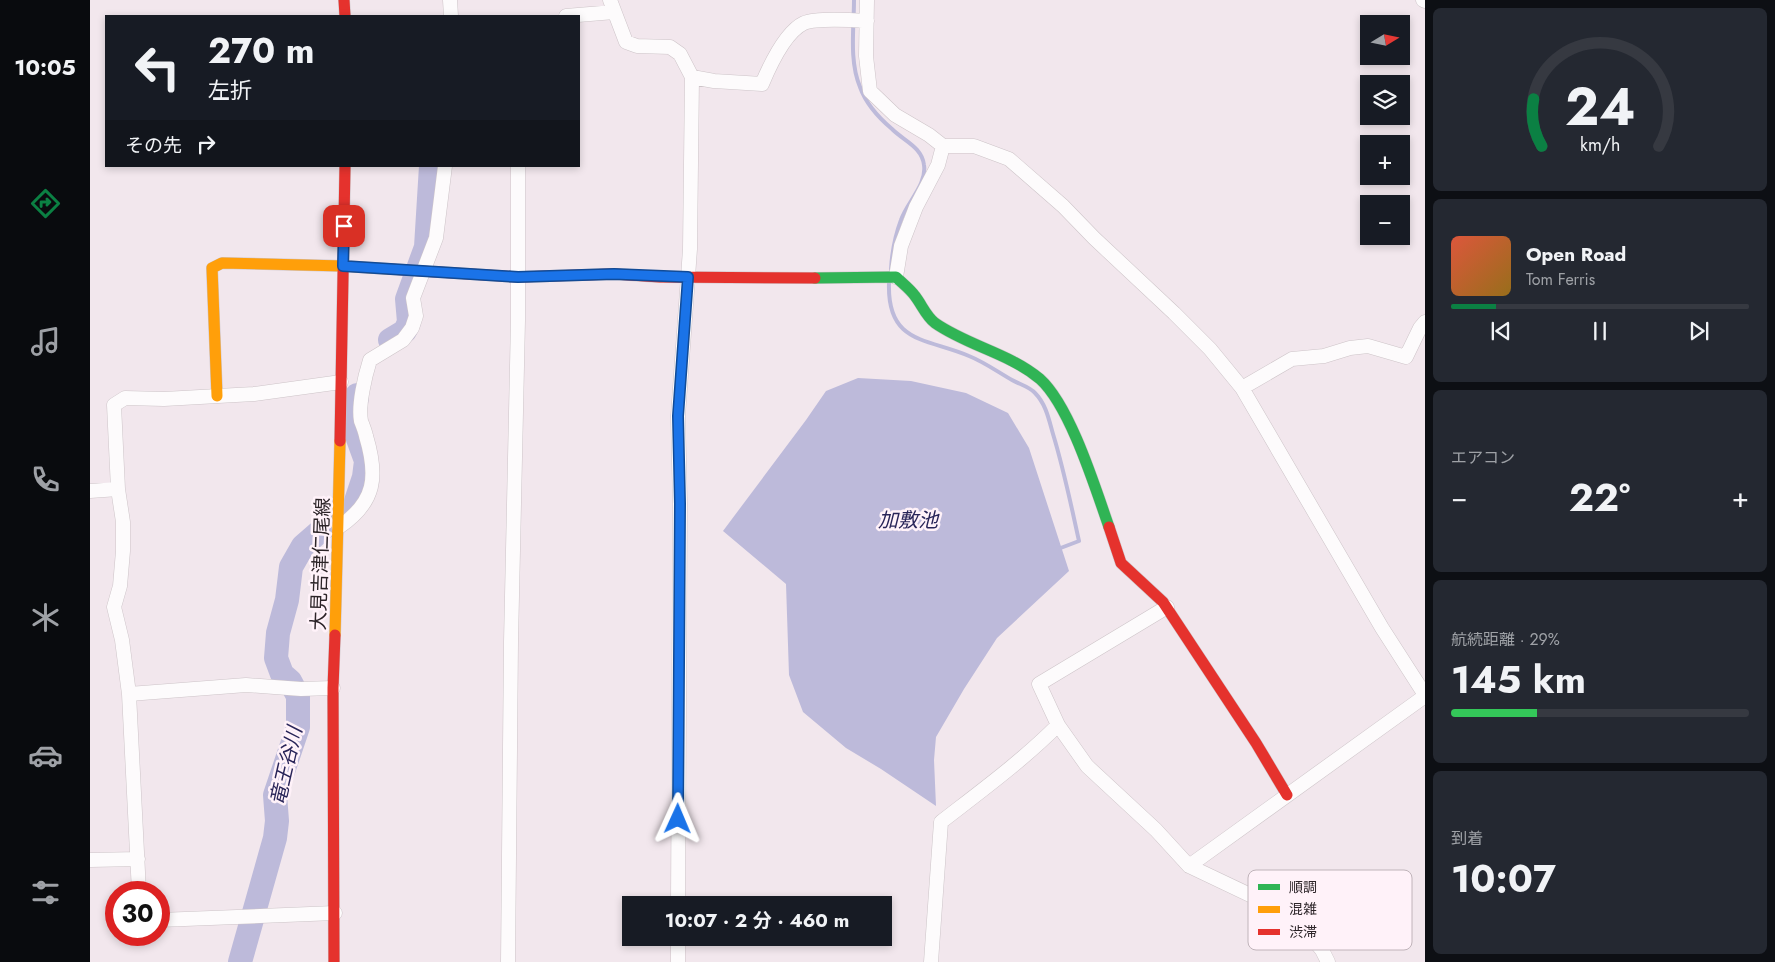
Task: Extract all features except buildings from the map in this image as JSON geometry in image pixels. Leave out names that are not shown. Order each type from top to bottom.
[{"type":"street","points":[[344,0],[345,15]]},
{"type":"street","points":[[450,0],[451,15]]},
{"type":"street","points":[[867,0],[858,21],[866,56],[870,91],[895,115],[944,146],[974,146],[1009,159],[1063,206],[1210,349],[1242,388],[1382,628],[1425,695],[1189,866]]},
{"type":"street","points":[[571,15],[612,6],[626,42],[637,46],[670,47],[680,54],[692,77],[690,249],[678,416],[680,504],[678,896]]},
{"type":"street","points":[[692,77],[714,82],[762,84],[788,35],[804,23],[858,21]]},
{"type":"street","points":[[896,276],[901,246],[916,207],[938,165],[944,146]]},
{"type":"street","name":"大見吉津仁尾線","points":[[334,962],[333,688],[339,527],[344,167]]},
{"type":"street","points":[[339,527],[354,517],[366,500],[372,485],[374,473],[367,437],[361,419],[364,383],[370,360],[403,340],[412,328],[416,316],[413,298],[419,271],[436,238],[445,167]]},
{"type":"street","points":[[508,962],[518,167]]},
{"type":"street","points":[[217,396],[212,268],[222,263],[343,266],[518,277],[614,274],[688,277],[839,278],[896,276],[915,296],[926,314],[935,323],[1020,364],[1042,380],[1066,416],[1093,481],[1121,563],[1163,602],[1256,743],[1287,795]]},
{"type":"street","points":[[1242,388],[1292,359],[1324,356],[1350,348],[1368,346],[1406,357],[1420,328],[1425,322]]},
{"type":"street","points":[[138,881],[129,694],[122,640],[114,607],[120,586],[123,551],[114,405],[125,398],[164,399],[254,394],[341,382]]},
{"type":"street","points":[[90,491],[118,489]]},
{"type":"street","points":[[1166,607],[1039,684],[1058,726],[1087,766],[1156,830],[1189,866],[1248,894]]},
{"type":"street","points":[[129,694],[246,685],[301,689],[333,688]]},
{"type":"street","points":[[931,962],[942,822],[1006,771],[1058,726]]},
{"type":"street","points":[[90,860],[138,859]]},
{"type":"street","points":[[170,920],[335,913]]},
{"type":"street","points":[[678,946],[678,962]]},
{"type":"street","points":[[1322,950],[1328,962]]},
{"type":"water","name":"加敷池","points":[[858,378],[911,381],[966,393],[1008,413],[1029,448],[1069,571],[997,638],[936,737],[934,760],[936,806],[846,748],[803,712],[789,675],[786,584],[723,531],[826,391]]},
{"type":"waterway","points":[[854,0],[854,66],[863,93],[869,105],[882,120],[920,153],[924,165],[923,180],[904,213],[899,226],[894,244],[891,269]]},
{"type":"waterway","name":"竜王谷川","points":[[390,340],[405,331],[409,322],[407,299],[426,247],[431,167]]},
{"type":"waterway","points":[[889,283],[890,303],[895,318],[902,328],[912,336],[980,361],[1030,389],[1042,402],[1061,461],[1079,541],[1058,549]]},
{"type":"waterway","name":"竜王谷川","points":[[354,507],[364,477],[366,461],[358,439],[354,419],[357,395]]},
{"type":"waterway","name":"竜王谷川","points":[[240,962],[275,838],[277,821],[275,795],[298,727],[298,696],[290,681],[282,674],[276,658],[278,633],[287,600],[291,567],[303,546],[326,526]]},
{"type":"traffic: fast","points":[[815,278],[896,277],[913,293],[935,323],[961,338],[1002,356],[1040,379],[1051,391],[1071,427],[1089,470],[1109,527]]},
{"type":"traffic: slow","points":[[217,396],[212,268],[222,263],[389,269]]},
{"type":"traffic: slow","points":[[335,635],[340,441]]},
{"type":"traffic: jam","points":[[344,0],[345,15]]},
{"type":"traffic: jam","points":[[340,441],[345,167]]},
{"type":"traffic: jam","points":[[389,269],[518,277],[614,274],[660,277],[815,278]]},
{"type":"traffic: jam","points":[[1109,527],[1121,563],[1163,602],[1256,743],[1287,795]]},
{"type":"traffic: jam","points":[[334,962],[333,688],[335,635]]},
{"type":"route","points":[[344,226],[343,266],[518,277],[614,274],[688,277],[678,416],[680,504],[678,819]]}]
